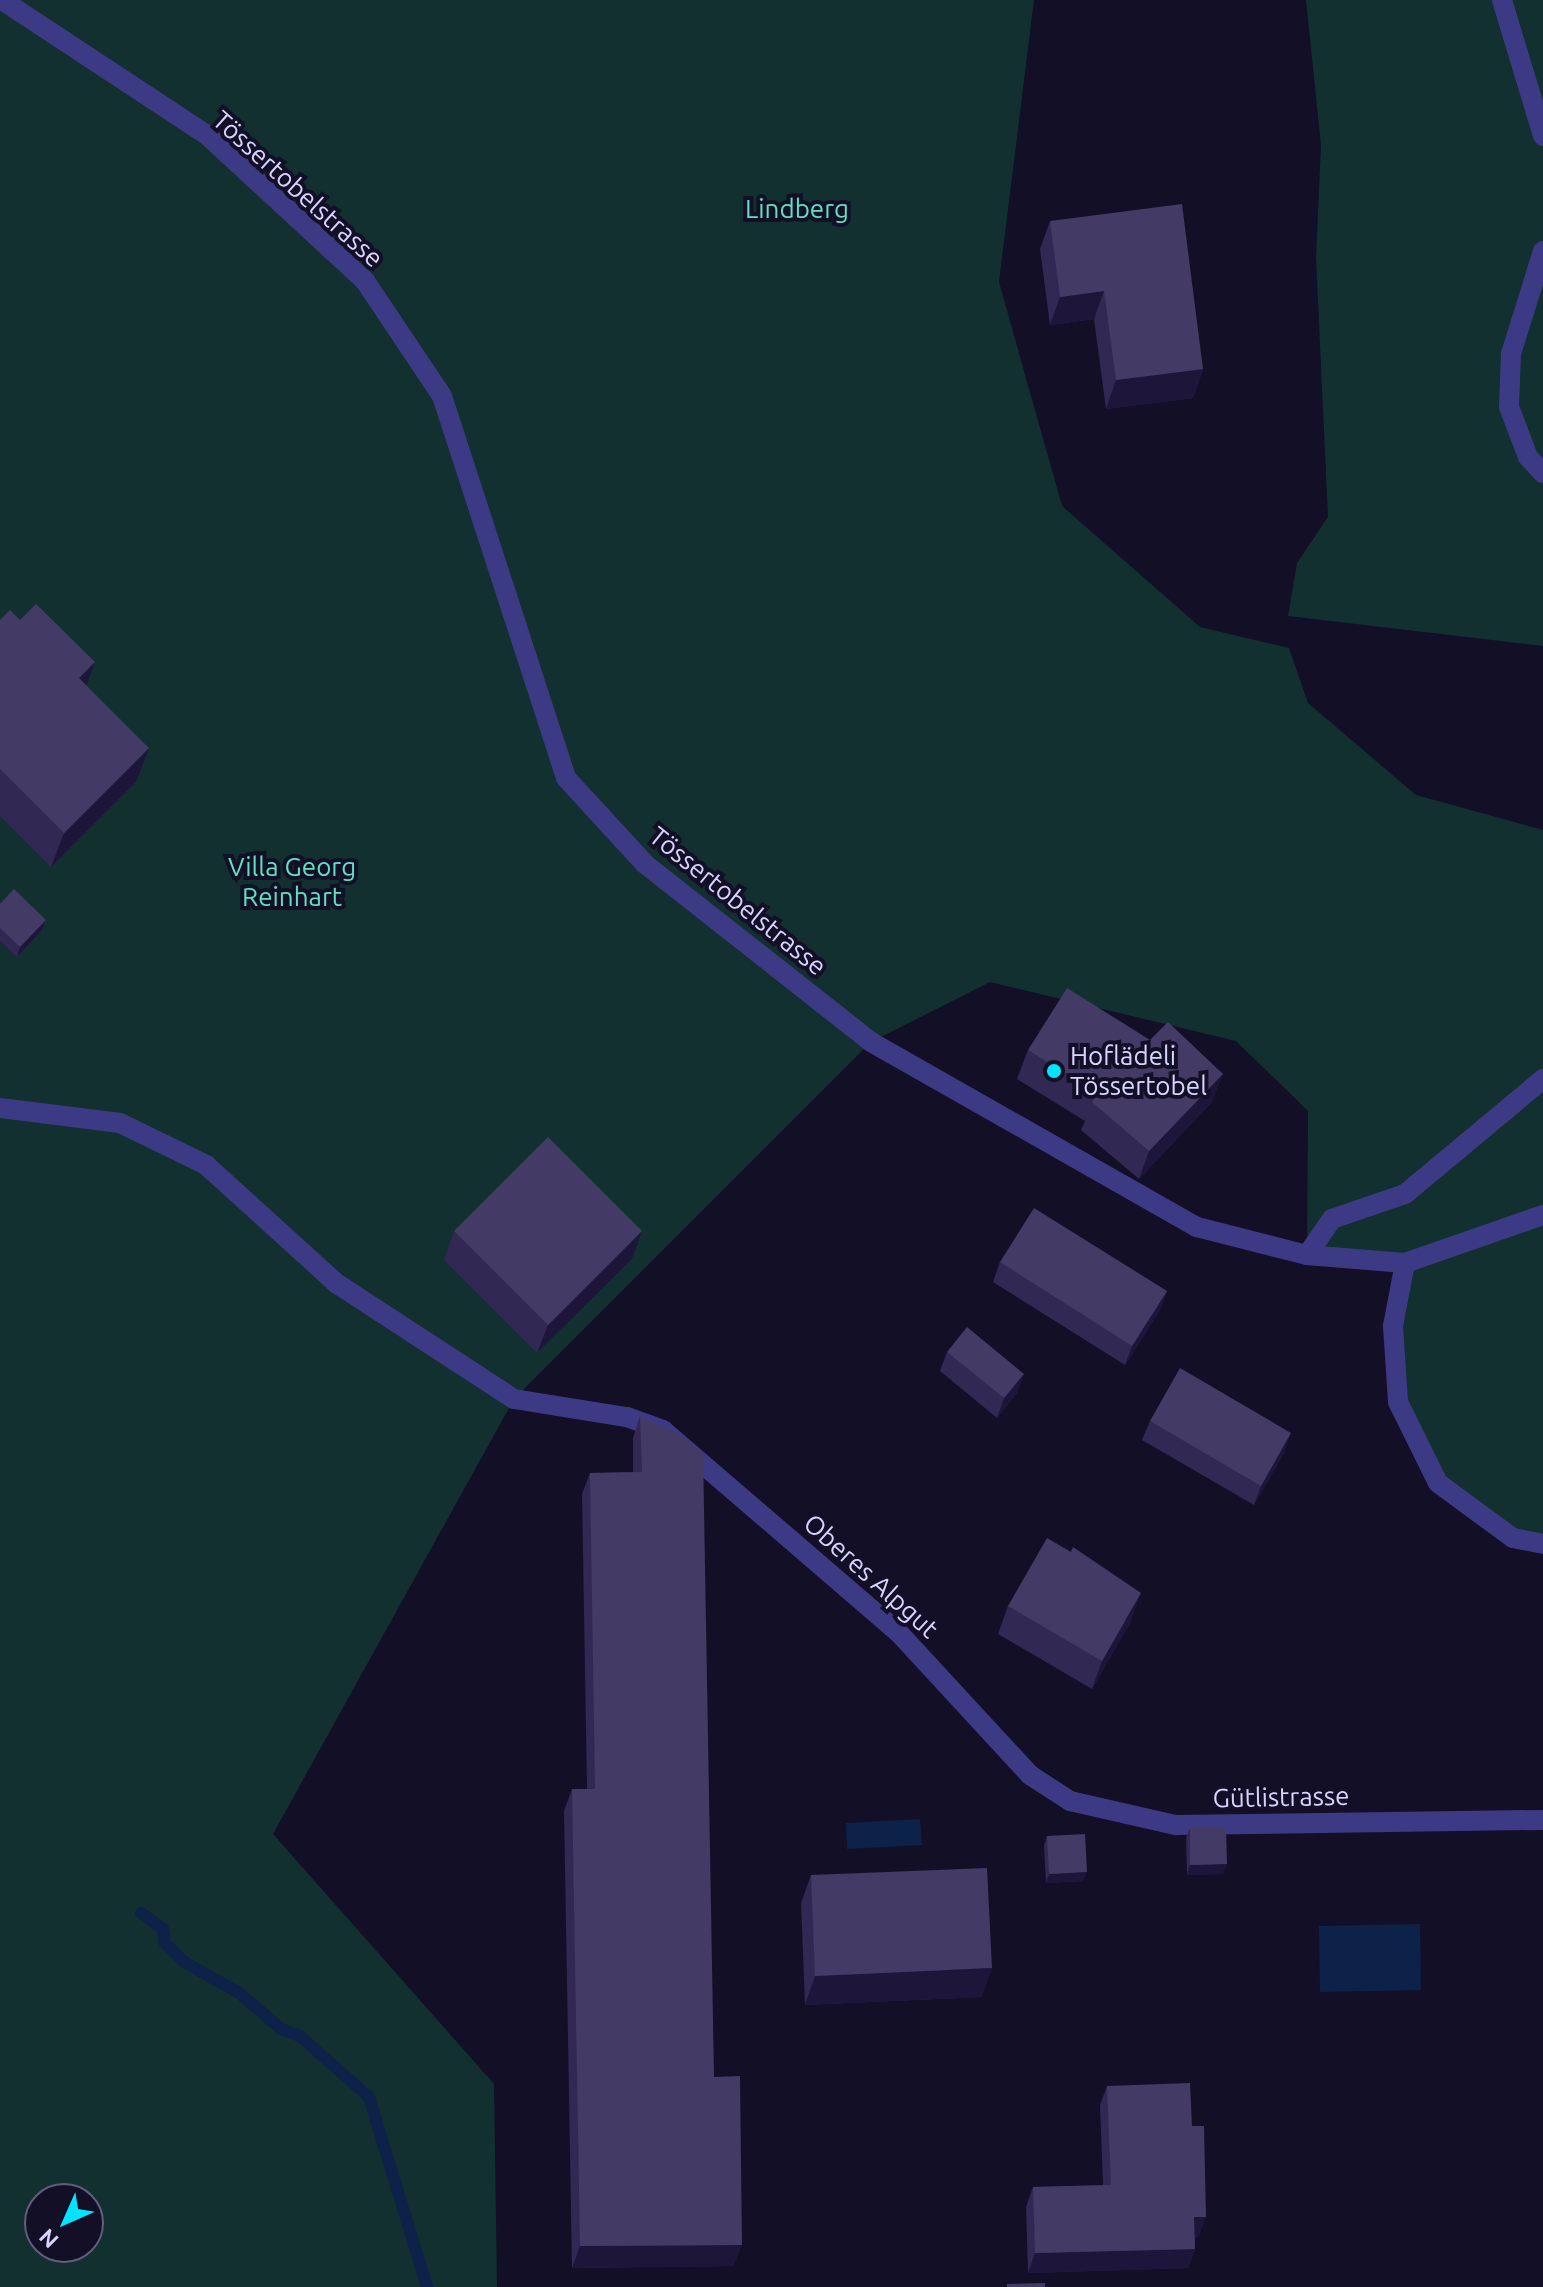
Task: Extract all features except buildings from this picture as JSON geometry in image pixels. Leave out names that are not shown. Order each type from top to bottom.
[{"type":"street","name":"Tössertobelstrasse","points":[[2,0],[208,136],[365,281],[442,396],[566,778],[645,864],[871,1042],[1197,1227],[1307,1255],[1405,1263],[1543,1215]]},
{"type":"street","points":[[1502,0],[1543,136]]},
{"type":"street","points":[[1543,251],[1511,354],[1509,407],[1528,457],[1543,473]]},
{"type":"street","points":[[1307,1255],[1332,1219],[1405,1194],[1543,1079]]},
{"type":"street","name":"Oberes Alpgut","points":[[0,1108],[120,1123],[206,1165],[336,1283],[514,1399],[627,1417],[663,1430],[899,1633],[1030,1775]]},
{"type":"street","points":[[1405,1263],[1393,1326],[1398,1402],[1404,1416],[1438,1483],[1513,1538],[1543,1544]]},
{"type":"street","name":"Gütlistrasse","points":[[1030,1775],[1070,1801],[1176,1825],[1543,1820]]},
{"type":"green space","points":[[0,0],[1034,0],[999,282],[1062,506],[1200,627],[1289,648],[1308,703],[1416,795],[1543,830],[1543,1544],[1438,1483],[1398,1402],[1405,1264],[1307,1255],[1308,1111],[1236,1041],[990,982],[871,1042],[514,1399],[273,1834],[494,2084],[497,2287],[0,2287]]},
{"type":"green space","points":[[1306,0],[1543,0],[1543,646],[1288,616],[1297,563],[1328,517],[1316,258],[1321,145]]},
{"type":"water","points":[[920,1819],[922,1845],[847,1849],[846,1823]]},
{"type":"water","points":[[1420,1924],[1421,1990],[1320,1992],[1319,1926]]},
{"type":"waterway","points":[[141,1913],[163,1929],[165,1943],[184,1962],[238,1992],[281,2029],[300,2036],[369,2097],[427,2287]]},
{"type":"place","name":"Hoflädeli Tössertobel","points":[[1054,1071]]},
{"type":"park label","name":"Lindberg","points":[[797,209]]},
{"type":"park label","name":"Villa Georg Reinhart","points":[[292,882]]}]
